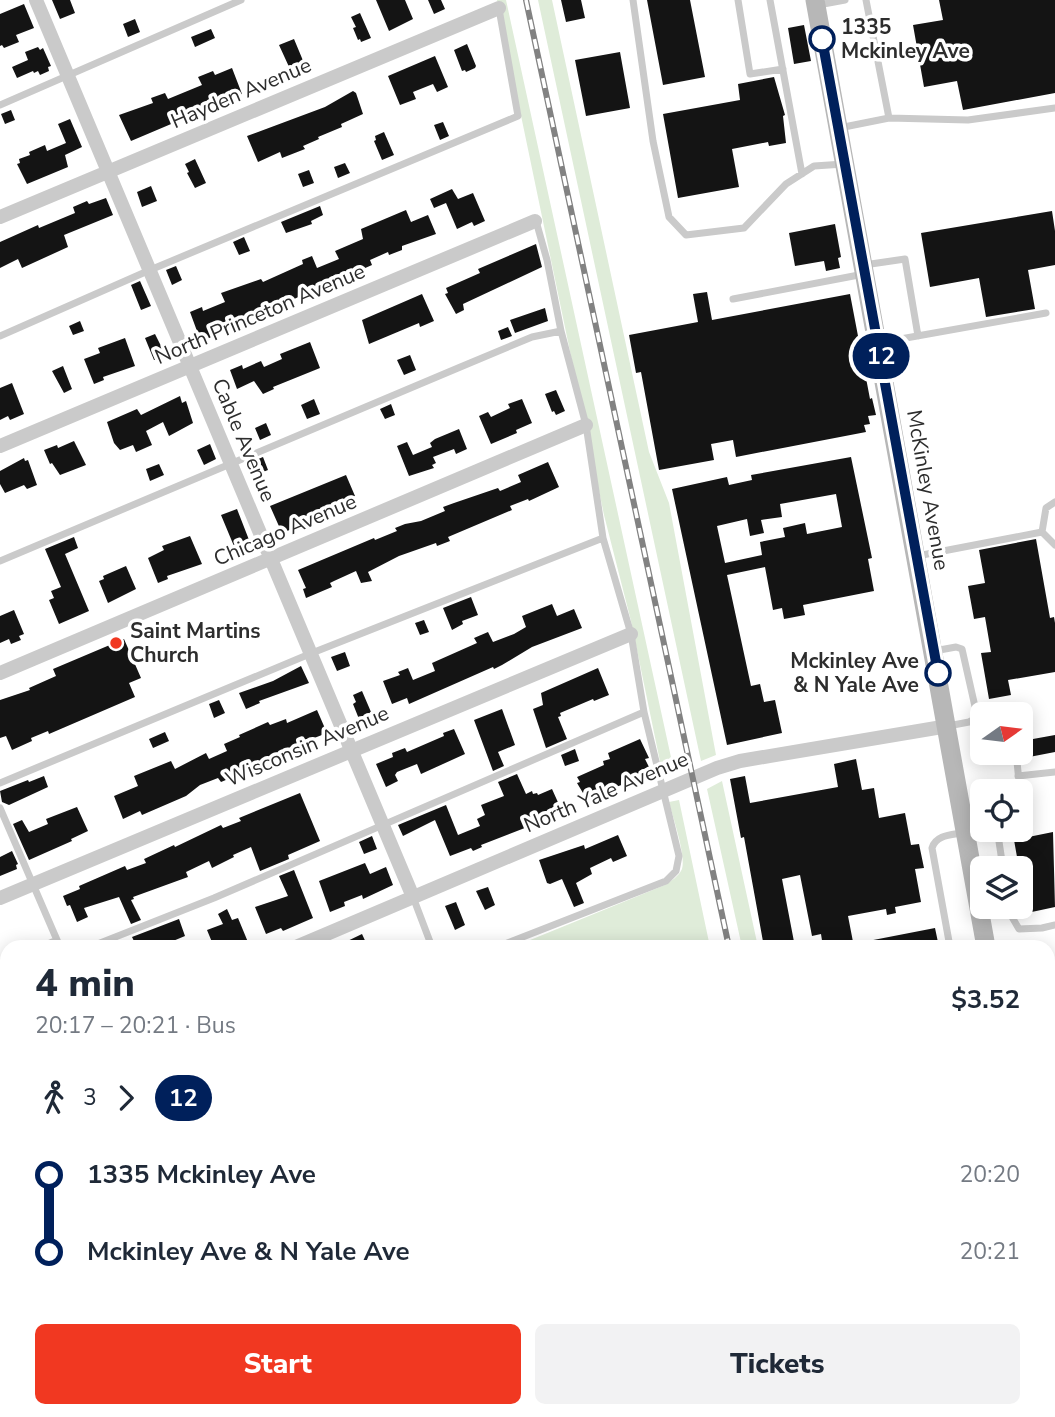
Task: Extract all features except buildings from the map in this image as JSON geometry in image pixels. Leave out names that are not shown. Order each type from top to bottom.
[{"type":"main road","name":"McKinley Avenue","points":[[816,3],[985,940]]},
{"type":"street","name":"Cable Avenue","points":[[36,0],[413,897]]},
{"type":"street","name":"Hayden Avenue","points":[[0,217],[499,8]]},
{"type":"street","name":"North Princeton Avenue","points":[[0,446],[536,221]]},
{"type":"street","name":"Chicago Avenue","points":[[0,673],[586,425]]},
{"type":"street","name":"Wisconsin Avenue","points":[[0,898],[631,634]]},
{"type":"street","name":"North Yale Avenue","points":[[312,940],[717,768],[740,761],[948,726]]},
{"type":"lane","points":[[0,105],[241,0]]},
{"type":"lane","points":[[633,0],[653,141],[669,217],[686,235],[744,228],[786,184],[814,166],[845,164]]},
{"type":"lane","points":[[738,0],[750,74],[783,69]]},
{"type":"lane","points":[[770,0],[802,174]]},
{"type":"lane","points":[[816,3],[845,0]]},
{"type":"lane","points":[[866,0],[889,118]]},
{"type":"lane","points":[[0,336],[150,270],[518,116],[499,8]]},
{"type":"lane","points":[[838,128],[889,118],[968,120],[1055,108]]},
{"type":"lane","points":[[515,940],[666,881],[676,871],[679,856],[644,712],[631,634],[603,538],[586,425],[536,221]]},
{"type":"lane","points":[[733,299],[905,259],[918,335]]},
{"type":"lane","points":[[878,343],[1046,313]]},
{"type":"lane","points":[[0,561],[532,337],[561,331]]},
{"type":"lane","points":[[1042,532],[1046,508],[1055,502]]},
{"type":"lane","points":[[916,556],[1042,532]]},
{"type":"lane","points":[[1042,532],[1055,545]]},
{"type":"lane","points":[[0,783],[312,653],[603,538]]},
{"type":"lane","points":[[934,651],[956,647],[962,649],[974,702]]},
{"type":"lane","points":[[108,940],[214,898],[644,712]]},
{"type":"lane","points":[[948,726],[970,722]]},
{"type":"lane","points":[[1017,765],[1018,779]]},
{"type":"lane","points":[[1018,776],[1055,772]]},
{"type":"lane","points":[[0,808],[57,940]]},
{"type":"lane","points":[[949,940],[932,848],[933,843],[941,837],[967,832]]},
{"type":"lane","points":[[413,897],[429,940]]},
{"type":"lane","points":[[1014,919],[1019,929],[1055,925]]},
{"type":"green space","points":[[497,0],[506,0],[674,771],[663,776],[631,621],[604,515]]},
{"type":"green space","points":[[538,0],[552,0],[649,452],[669,503],[716,755],[701,761]]},
{"type":"green space","points":[[722,781],[756,940],[740,940],[707,789]]},
{"type":"green space","points":[[679,800],[709,940],[530,940],[665,885],[675,878],[683,863],[669,802]]},
{"type":"railway","points":[[526,0],[727,940]]},
{"type":"bus line","name":"12","points":[[822,39],[938,673]]},
{"type":"place","name":"1335 Mckinley Ave","points":[[822,39]]},
{"type":"place","name":"Saint Martins Church","points":[[116,643]]},
{"type":"place","name":"Mckinley Ave & N Yale Ave","points":[[938,673]]}]
